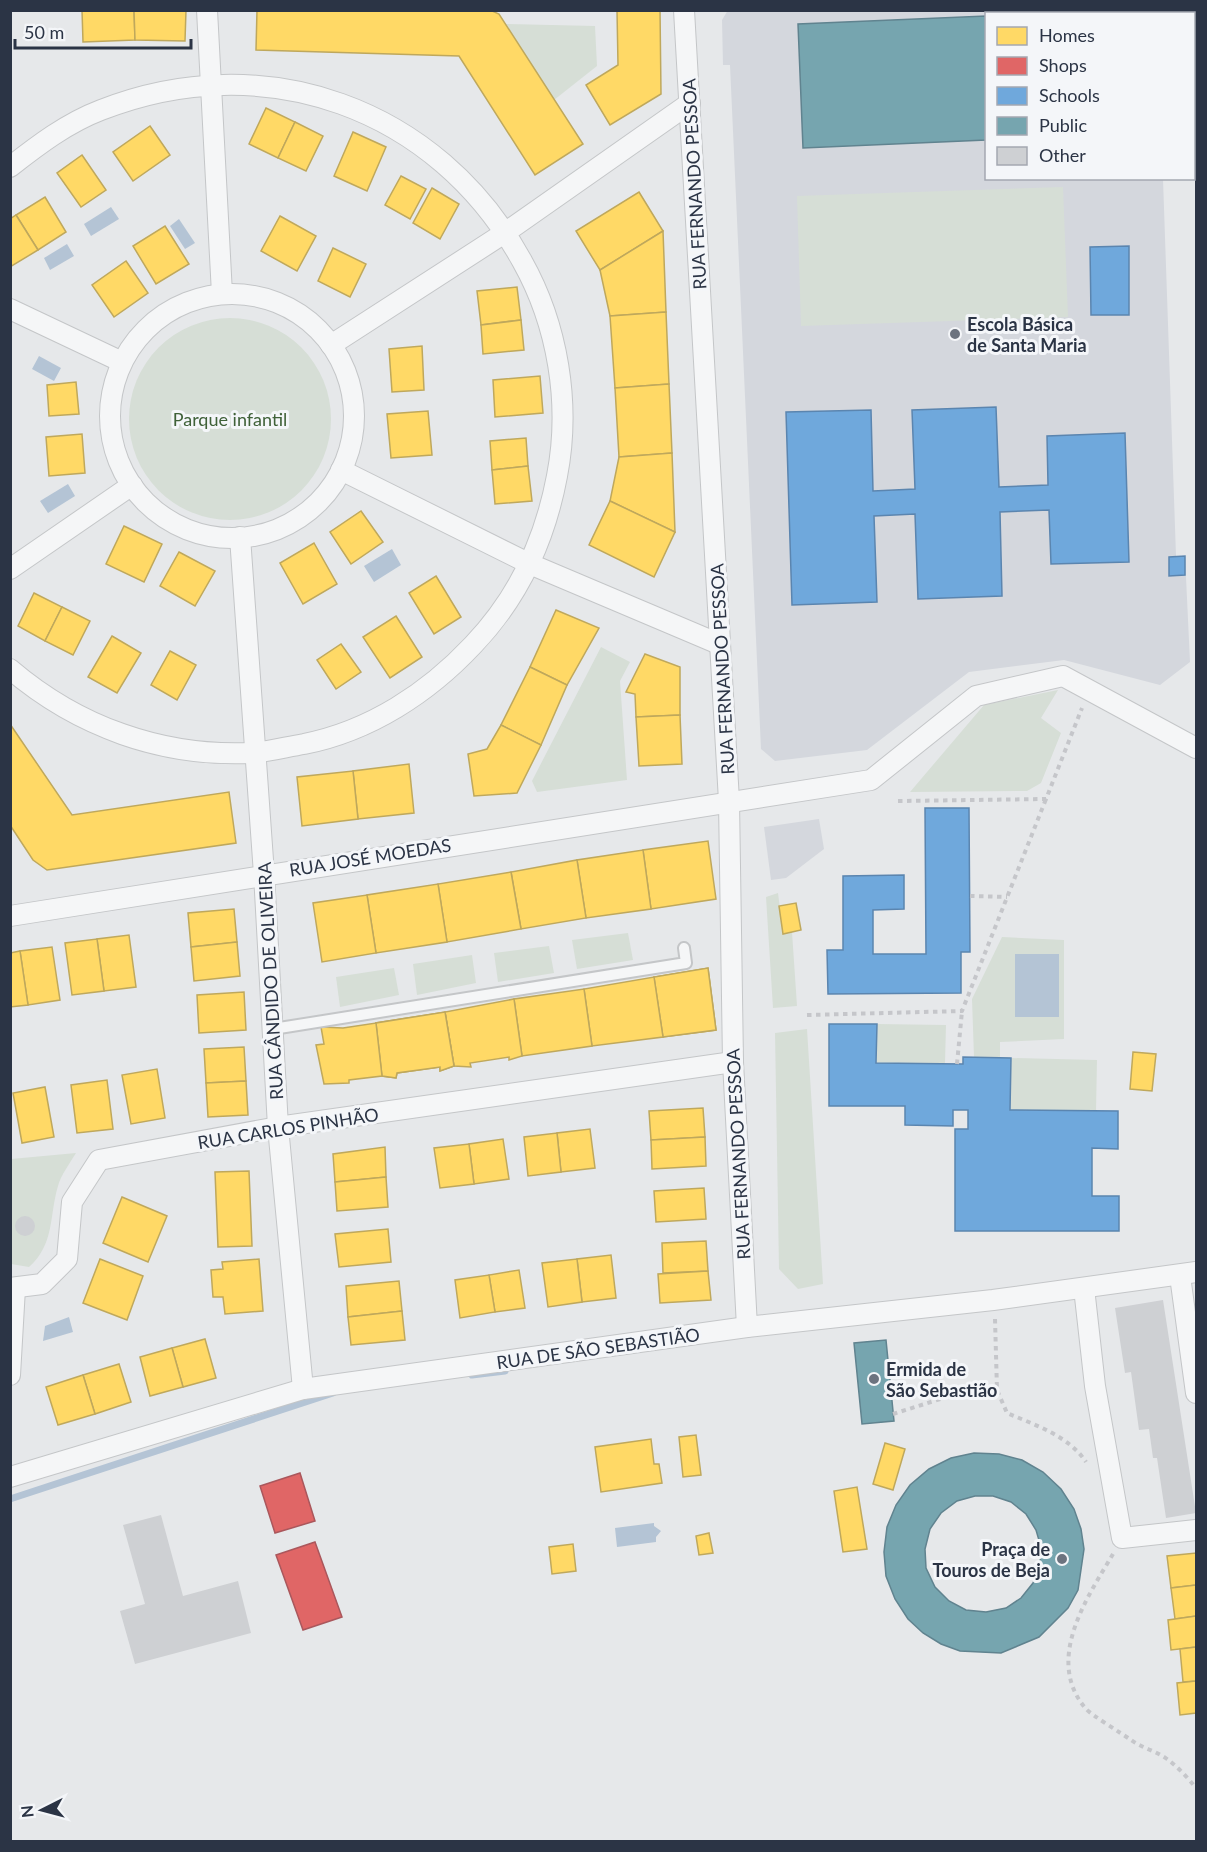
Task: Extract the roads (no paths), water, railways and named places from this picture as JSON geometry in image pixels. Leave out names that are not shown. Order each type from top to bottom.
[{"type":"street","points":[[207,10],[222,294]]},
{"type":"street","name":"RUA FERNANDO PESSOA","points":[[684,10],[729,801],[732,1062],[747,1328]]},
{"type":"street","points":[[10,167],[46,139],[98,111],[154,92],[212,84],[255,85],[298,91],[339,102],[378,119],[416,141],[449,167],[480,197],[506,232],[534,282],[553,337],[562,394],[562,453],[551,510],[530,564],[494,623],[446,674],[389,713],[325,740],[254,753],[199,752],[141,741],[86,721],[36,691],[10,669]]},
{"type":"street","points":[[331,345],[506,232],[690,104]]},
{"type":"street","points":[[1195,121],[1197,169]]},
{"type":"street","points":[[222,294],[248,295],[279,304],[315,326],[331,345],[344,368],[351,393],[353,420],[351,437],[341,470],[316,503],[290,523],[267,532],[240,537],[218,537],[193,531],[169,520],[149,505],[132,485],[119,463],[111,429],[113,386],[122,362],[136,340],[153,322],[174,308],[198,298],[222,294]]},
{"type":"street","points":[[10,309],[122,362]]},
{"type":"street","points":[[341,470],[530,564],[719,644]]},
{"type":"street","points":[[10,569],[132,485]]},
{"type":"street","name":"RUA CÂNDIDO DE OLIVEIRA","points":[[240,537],[264,874],[278,1127],[303,1389]]},
{"type":"street","name":"RUA JOSÉ MOEDAS","points":[[10,916],[264,874],[872,780],[976,696],[1063,676],[1197,748]]},
{"type":"street","name":"RUA CARLOS PINHÃO","points":[[10,1375],[13,1288],[42,1284],[67,1259],[72,1202],[99,1160],[278,1127],[732,1062]]},
{"type":"street","points":[[1188,1274],[1197,1393]]},
{"type":"street","name":"RUA DE SÃO SEBASTIÃO","points":[[10,1477],[303,1389],[747,1328],[993,1300],[1188,1274]]},
{"type":"street","points":[[1084,1288],[1095,1386],[1122,1538],[1197,1530]]},
{"type":"lane","points":[[273,1029],[686,963],[684,948]]},
{"type":"water","points":[[111,207],[119,219],[91,236],[84,224]]},
{"type":"water","points":[[179,219],[195,243],[185,249],[170,226]]},
{"type":"water","points":[[67,244],[74,256],[50,270],[44,258]]},
{"type":"water","points":[[39,356],[61,368],[54,381],[32,369]]},
{"type":"water","points":[[68,484],[75,496],[48,513],[40,501]]},
{"type":"water","points":[[392,549],[401,565],[374,582],[364,566]]},
{"type":"water","points":[[1015,954],[1059,954],[1059,1017],[1015,1017]]},
{"type":"water","points":[[69,1317],[73,1332],[43,1341],[45,1326]]},
{"type":"water","points":[[654,1523],[654,1526],[661,1531],[656,1537],[656,1542],[617,1547],[615,1528]]},
{"type":"waterway","points":[[472,1375],[505,1371]]},
{"type":"waterway","points":[[10,1499],[333,1393]]},
{"type":"place","name":"Escola Básica de Santa Maria","points":[[955,334]]},
{"type":"place","name":"Ermida de São Sebastião","points":[[874,1379]]},
{"type":"place","name":"Praça de Touros de Beja","points":[[1062,1559]]},
{"type":"park label","name":"Parque infantil","points":[[230,419]]}]
